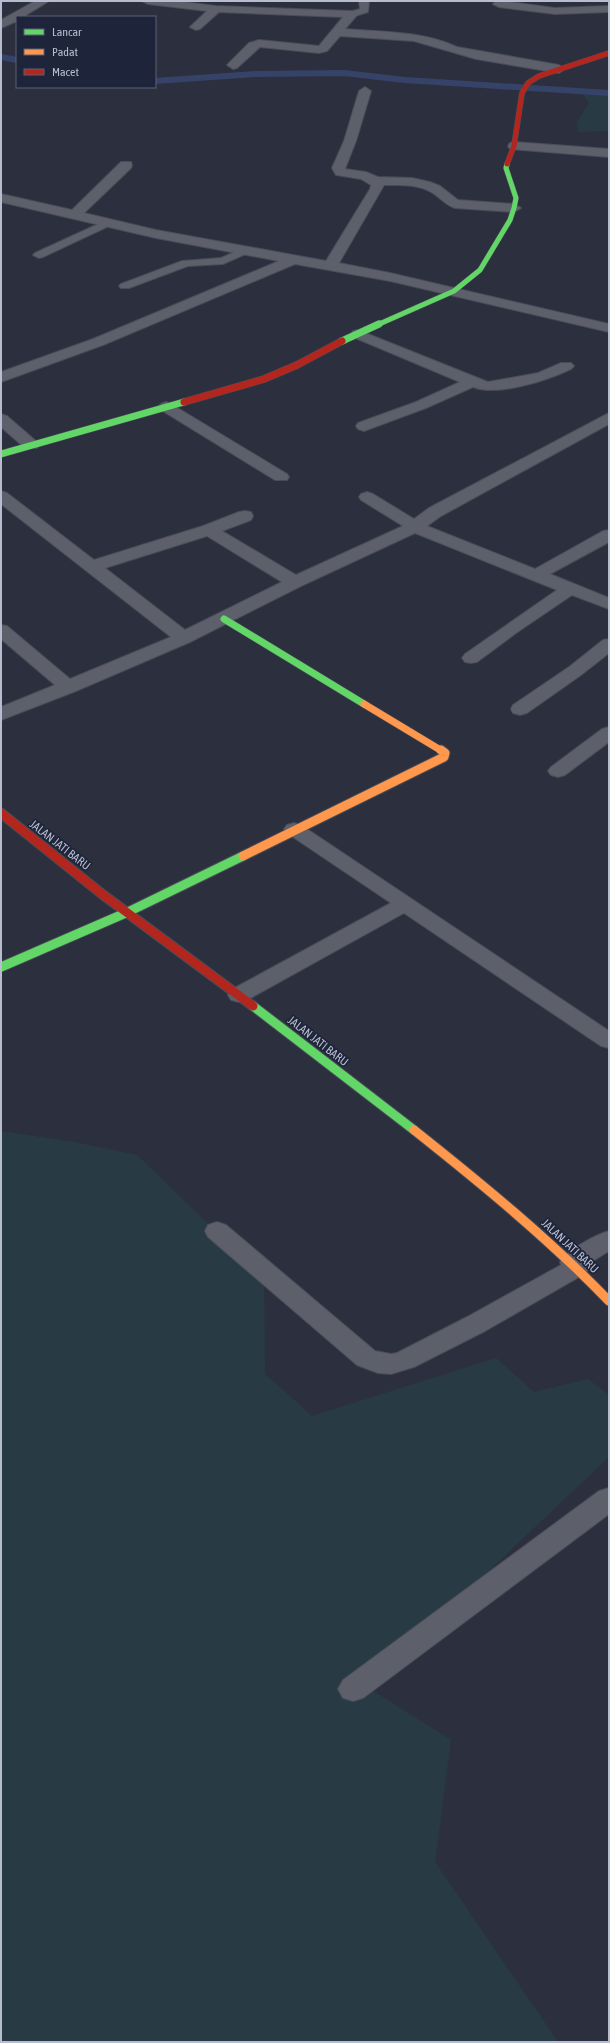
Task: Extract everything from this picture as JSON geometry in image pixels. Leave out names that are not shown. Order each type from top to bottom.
[{"type":"street","points":[[17,16],[43,1]]},
{"type":"street","points":[[148,1],[216,9],[352,14]]},
{"type":"street","points":[[499,4],[555,11],[609,9]]},
{"type":"street","points":[[196,27],[216,9]]},
{"type":"street","points":[[233,65],[253,46],[259,44],[319,50],[323,49],[352,14]]},
{"type":"street","points":[[1,25],[16,16]]},
{"type":"street","points":[[337,32],[414,38],[476,55],[559,69]]},
{"type":"street","points":[[1,454],[260,380],[290,368],[321,350],[454,291],[480,270],[510,220],[516,198],[506,168],[514,146],[520,100],[528,83],[539,76],[609,53]]},
{"type":"street","points":[[364,91],[350,141],[338,168],[341,172],[368,177],[375,180],[431,186],[440,191],[455,204],[514,208]]},
{"type":"street","points":[[514,146],[609,153]]},
{"type":"street","points":[[75,215],[126,165]]},
{"type":"street","points":[[330,266],[377,189],[378,184],[375,180]]},
{"type":"street","points":[[1,198],[107,223],[454,291],[609,328]]},
{"type":"street","points":[[1,377],[98,342],[292,260]]},
{"type":"street","points":[[358,334],[472,382],[486,386],[498,386],[542,377],[566,366]]},
{"type":"street","points":[[364,426],[421,405],[472,382]]},
{"type":"street","points":[[166,407],[241,450],[281,477]]},
{"type":"street","points":[[1,714],[184,638],[295,582],[415,526],[435,512],[609,418]]},
{"type":"street","points":[[1,419],[31,446]]},
{"type":"street","points":[[1,496],[184,638]]},
{"type":"street","points":[[367,497],[415,526],[609,604]]},
{"type":"street","points":[[93,566],[209,530],[245,516]]},
{"type":"street","points":[[209,530],[295,582]]},
{"type":"street","points":[[536,575],[609,534]]},
{"type":"street","points":[[471,658],[510,629],[570,589]]},
{"type":"street","points":[[1,967],[128,912],[294,829],[442,758],[445,753],[224,618]]},
{"type":"street","points":[[1,630],[69,686]]},
{"type":"street","points":[[520,709],[575,671],[609,644]]},
{"type":"street","points":[[558,771],[609,733]]},
{"type":"street","name":"JALAN JATI BARU","points":[[1,813],[446,1155],[574,1264],[609,1301]]},
{"type":"street","points":[[294,829],[609,1041]]},
{"type":"street","points":[[239,995],[405,904]]},
{"type":"street","points":[[217,1231],[366,1358],[378,1363],[391,1364],[405,1360],[476,1324],[574,1264],[609,1240]]},
{"type":"street","points":[[353,1689],[609,1499]]},
{"type":"lane","points":[[352,14],[365,10],[364,1]]},
{"type":"lane","points":[[38,255],[107,223]]},
{"type":"lane","points":[[125,286],[186,263],[223,261],[244,251]]},
{"type":"shaded area","points":[[609,92],[609,131],[578,132],[577,122],[589,103],[583,94],[604,95]]},
{"type":"shaded area","points":[[1,1131],[74,1142],[137,1155],[264,1278],[265,1374],[312,1416],[496,1358],[534,1392],[588,1379],[609,1395],[609,1457],[480,1579],[362,1684],[451,1740],[435,1862],[558,2042],[1,2042]]},
{"type":"waterway","points":[[1,57],[16,60]]},
{"type":"waterway","points":[[156,81],[255,74],[344,73],[405,80],[609,93]]},
{"type":"traffic: fast","points":[[342,341],[454,291],[480,270],[510,220],[514,208],[516,198],[506,168],[507,164]]},
{"type":"traffic: fast","points":[[1,454],[184,402]]},
{"type":"traffic: fast","points":[[224,619],[364,704]]},
{"type":"traffic: fast","points":[[1,967],[128,912],[243,856]]},
{"type":"traffic: fast","points":[[253,1006],[414,1130]]},
{"type":"traffic: slow","points":[[243,856],[444,757],[445,753],[364,704]]},
{"type":"traffic: slow","points":[[414,1130],[465,1170],[539,1233],[609,1301]]},
{"type":"traffic: jam","points":[[507,164],[514,146],[522,93],[528,83],[539,76],[609,53]]},
{"type":"traffic: jam","points":[[184,402],[238,387],[277,374],[342,341]]},
{"type":"traffic: jam","points":[[1,813],[102,894],[253,1006]]}]
